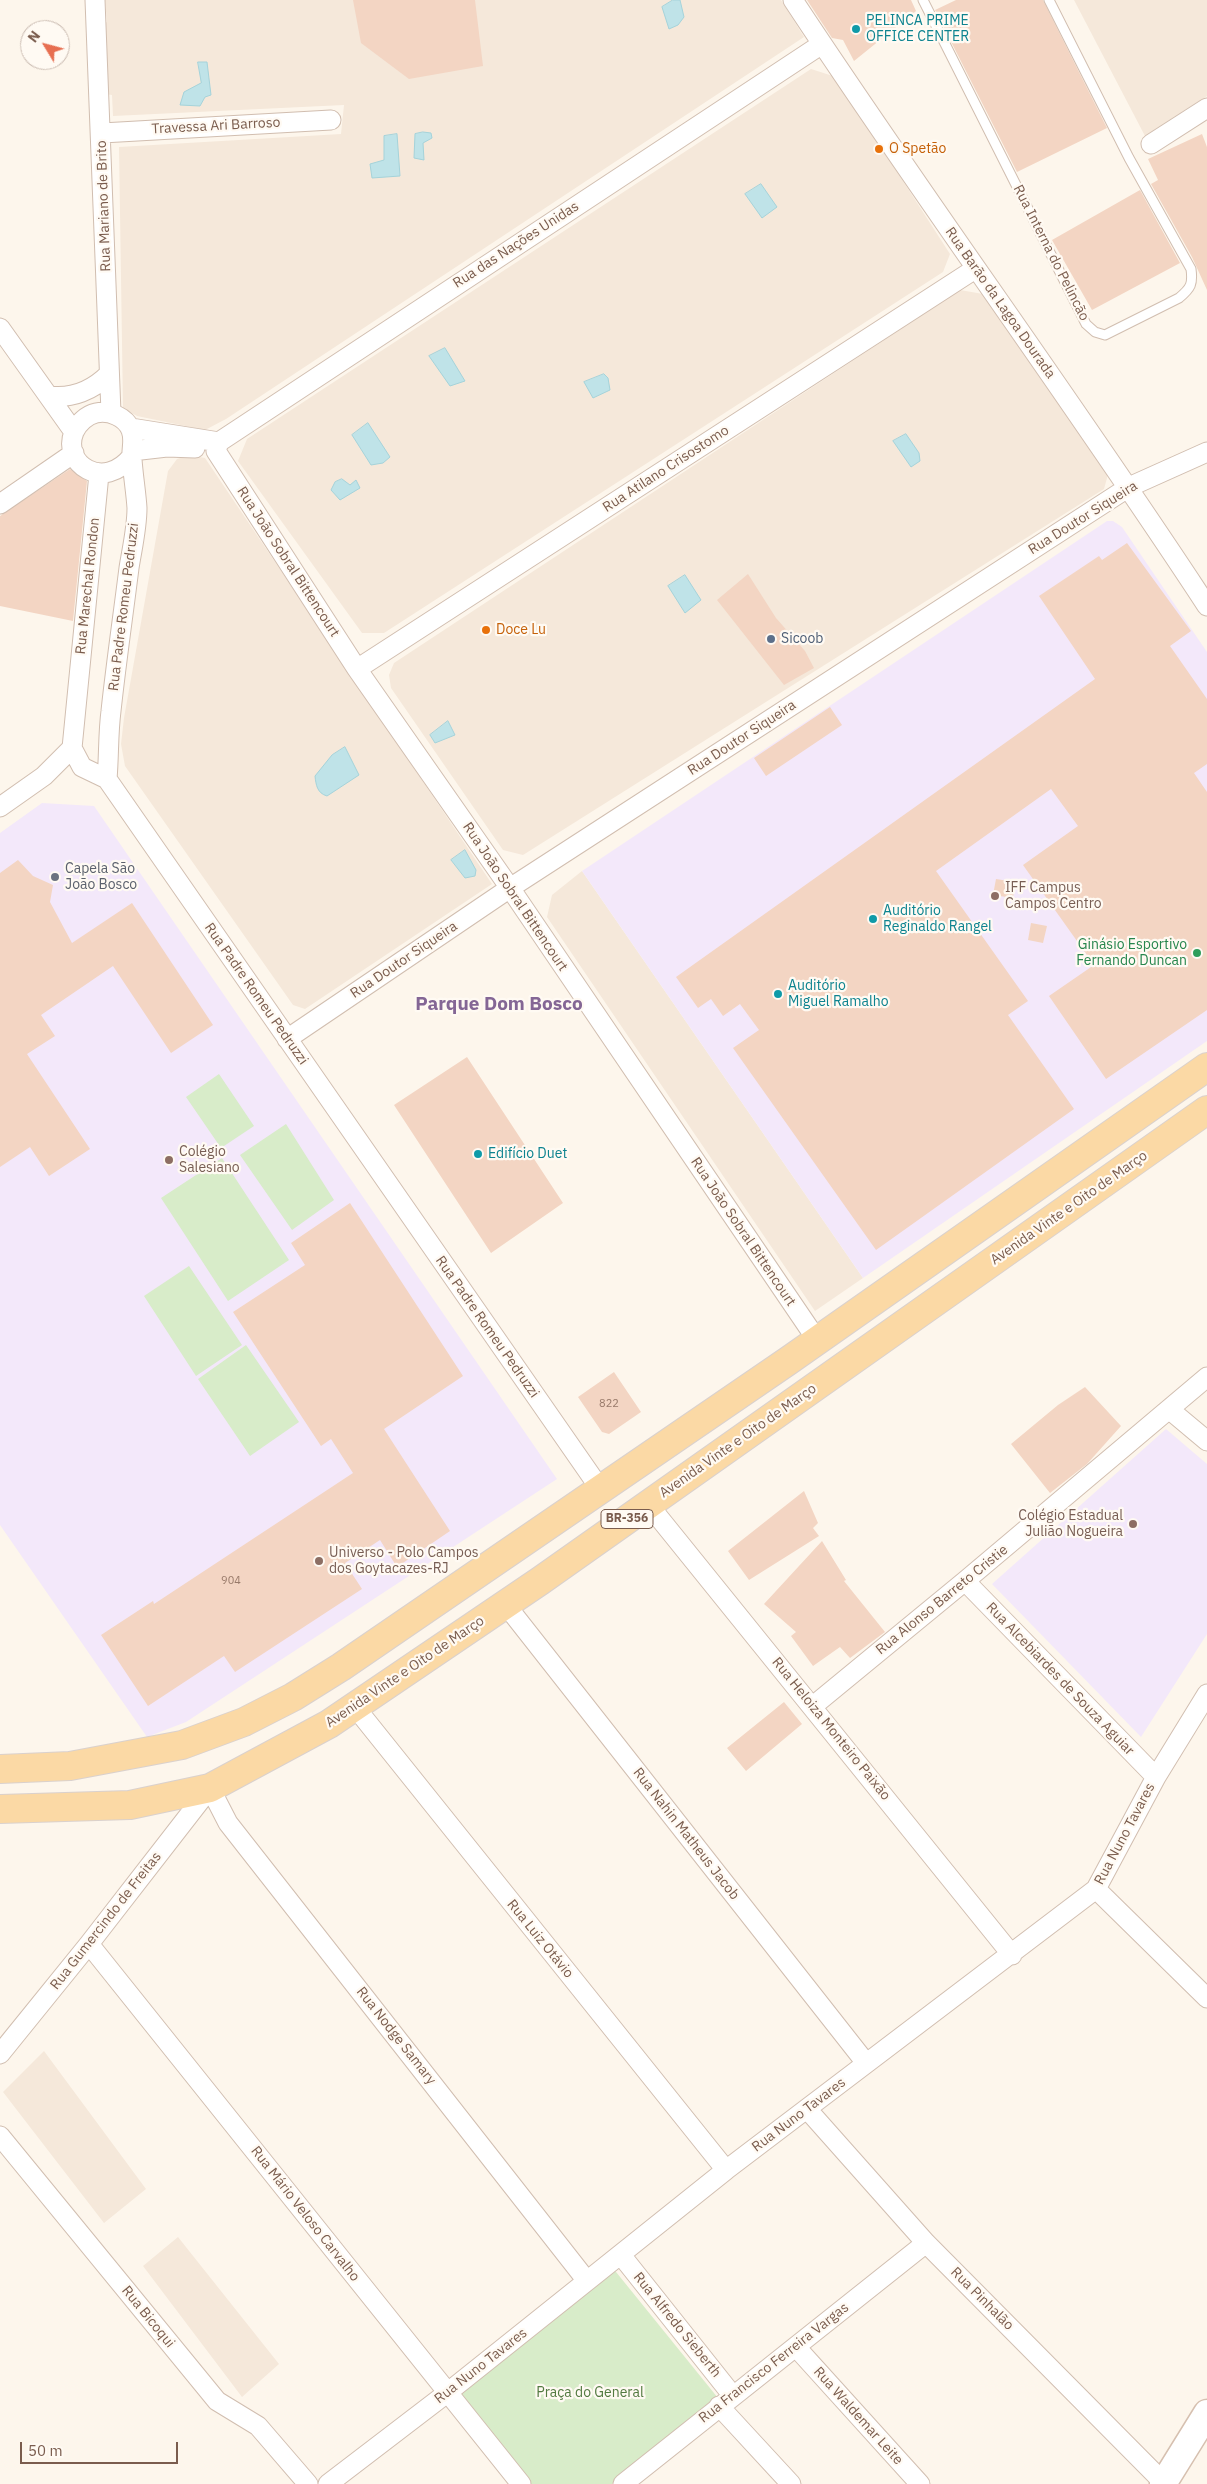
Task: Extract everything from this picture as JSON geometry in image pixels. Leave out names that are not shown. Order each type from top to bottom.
[{"type":"main road","points":[[0,1769],[70,1766],[182,1745],[244,1722],[293,1697],[342,1667],[788,1361],[1207,1067]]},
{"type":"main road","name":"Avenida Vinte e Oito de Março","points":[[0,1809],[130,1805],[210,1788],[329,1724],[506,1605],[1207,1110]]},
{"type":"main road","points":[[648,1504],[636,1485],[643,1472],[782,1376],[788,1361]]},
{"type":"main road","points":[[470,1629],[484,1605],[604,1518],[606,1501],[600,1490]]},
{"type":"main road","points":[[1163,2484],[1207,2413]]},
{"type":"street","name":"Rua Mariano de Brito","points":[[95,0],[102,133],[110,413]]},
{"type":"street","name":"Rua Barão da Lagoa Dourada","points":[[793,0],[975,269],[1129,487],[1207,606]]},
{"type":"street","name":"Rua das Nações Unidas","points":[[217,446],[822,44]]},
{"type":"street","points":[[1151,144],[1207,108]]},
{"type":"street","name":"Travessa Ari Barroso","points":[[102,133],[331,120]]},
{"type":"street","name":"Rua Atilano Crisostomo","points":[[357,669],[975,269]]},
{"type":"street","points":[[0,328],[74,432]]},
{"type":"street","points":[[49,396],[64,397],[84,391],[95,386],[109,374]]},
{"type":"street","points":[[96,413],[110,413],[122,418],[132,444],[124,466],[112,473],[99,474],[84,467],[74,453],[72,442],[74,432],[83,419],[96,413]]},
{"type":"street","points":[[132,444],[217,446]]},
{"type":"street","name":"Rua Padre Romeu Pedruzzi","points":[[132,444],[137,510],[111,712],[107,779],[600,1490]]},
{"type":"street","name":"Rua João Sobral Bittencourt","points":[[217,446],[357,669],[510,888],[817,1340]]},
{"type":"street","name":"Rua Doutor Siqueira","points":[[287,1040],[510,888],[1129,487],[1207,452]]},
{"type":"street","points":[[0,504],[74,453]]},
{"type":"street","name":"Rua Marechal Rondon","points":[[72,748],[99,474]]},
{"type":"street","points":[[0,807],[44,776],[72,748],[82,767],[107,779]]},
{"type":"street","points":[[44,776],[82,767]]},
{"type":"street","name":"Rua Alonso Barreto Cristie","points":[[813,1706],[1170,1410],[1207,1377]]},
{"type":"street","points":[[1170,1410],[1207,1441]]},
{"type":"street","name":"Rua Heloiza Monteiro Paixão","points":[[648,1504],[813,1706],[1012,1955]]},
{"type":"street","name":"Rua Alcebiardes de Souza Aguiar","points":[[965,1581],[1156,1777]]},
{"type":"street","name":"Rua Nahin Matheus Jacob","points":[[506,1605],[866,2063]]},
{"type":"street","name":"Rua Nuno Tavares","points":[[328,2484],[447,2393],[726,2170],[1012,1955],[1096,1889],[1156,1777],[1207,1694]]},
{"type":"street","name":"Rua Luiz Otávio","points":[[355,1707],[726,2170]]},
{"type":"street","name":"Rua Gumercindo de Freitas","points":[[0,2054],[89,1944],[210,1788]]},
{"type":"street","name":"Rua Nodge Samary","points":[[210,1788],[228,1823],[588,2281]]},
{"type":"street","points":[[1096,1889],[1207,1998]]},
{"type":"street","name":"Rua Mário Veloso Carvalho","points":[[89,1944],[447,2393],[522,2484]]},
{"type":"street","name":"Rua Pinhalão","points":[[807,2109],[926,2243],[1163,2484]]},
{"type":"street","name":"Rua Bicoqui","points":[[0,2136],[217,2401],[258,2426],[308,2484]]},
{"type":"street","name":"Rua Francisco Ferreira Vargas","points":[[623,2484],[926,2243]]},
{"type":"street","name":"Rua Alfredo Sieberth","points":[[621,2255],[726,2401],[791,2484]]},
{"type":"street","name":"Rua Waldemar Leite","points":[[796,2347],[920,2484]]},
{"type":"lane","name":"Rua Interna do Pelincão","points":[[923,0],[1086,324],[1095,332],[1105,335],[1179,298],[1189,290],[1193,283],[1191,268],[1129,158],[1049,0]]},
{"type":"shaded area","points":[[105,0],[781,0],[804,37],[226,419],[205,430],[137,416],[123,408],[119,147],[341,134],[344,105],[113,116],[112,95],[105,94],[103,24],[107,22]]},
{"type":"shaded area","points":[[1074,0],[1207,0],[1207,96],[1145,136]]},
{"type":"shaded area","points":[[811,69],[836,77],[950,254],[943,272],[384,633],[362,633],[238,461],[247,439]]},
{"type":"shaded area","points":[[960,290],[983,294],[1109,471],[1104,489],[523,855],[503,850],[391,688],[389,675],[394,663]]},
{"type":"shaded area","points":[[189,455],[205,458],[492,884],[305,1009],[293,1005],[125,766],[121,744],[124,718],[168,471],[177,459]]},
{"type":"shaded area","name":"IFF Campus Campos Centro","points":[[1107,521],[1113,521],[1122,527],[1207,652],[1207,1041],[863,1278],[582,871]]},
{"type":"shaded area","name":"Colégio Salesiano","points":[[42,803],[94,806],[557,1479],[186,1722],[147,1737],[0,1525],[0,833]]},
{"type":"shaded area","points":[[582,871],[863,1278],[815,1311],[547,917],[552,895]]},
{"type":"shaded area","name":"Colégio Estadual Julião Nogueira","points":[[1166,1429],[1207,1464],[1207,1634],[1141,1737],[992,1584]]},
{"type":"shaded area","points":[[44,2051],[146,2189],[104,2223],[3,2092]]},
{"type":"shaded area","points":[[178,2237],[279,2364],[242,2397],[143,2266]]},
{"type":"green space","points":[[219,1074],[254,1126],[221,1148],[186,1097]]},
{"type":"green space","points":[[286,1124],[334,1200],[292,1230],[240,1155]]},
{"type":"green space","points":[[222,1158],[289,1260],[228,1301],[161,1198]]},
{"type":"green space","points":[[189,1266],[242,1345],[196,1376],[144,1296]]},
{"type":"green space","points":[[246,1345],[299,1422],[250,1456],[198,1379]]},
{"type":"green space","name":"Praça do General","points":[[612,2267],[718,2398],[612,2484],[531,2484],[458,2393]]},
{"type":"water","points":[[673,0],[680,0],[684,17],[678,25],[669,29],[662,7]]},
{"type":"water","points":[[198,62],[207,62],[211,95],[205,97],[200,106],[180,105],[184,92],[201,83]]},
{"type":"water","points":[[431,133],[432,138],[423,143],[424,160],[414,158],[415,134]]},
{"type":"water","points":[[397,134],[400,176],[372,178],[370,164],[384,160],[384,136]]},
{"type":"water","points":[[761,184],[777,207],[762,218],[745,194]]},
{"type":"water","points":[[445,348],[465,381],[450,386],[429,356]]},
{"type":"water","points":[[604,374],[608,378],[610,390],[593,398],[584,382]]},
{"type":"water","points":[[368,423],[390,457],[383,463],[371,465],[352,435]]},
{"type":"water","points":[[906,434],[919,453],[920,461],[911,467],[893,441]]},
{"type":"water","points":[[342,479],[350,485],[356,480],[360,488],[340,500],[331,490],[335,482]]},
{"type":"water","points":[[685,575],[701,600],[685,613],[668,586]]},
{"type":"water","points":[[448,721],[455,735],[435,743],[430,735]]},
{"type":"water","points":[[345,747],[359,775],[327,796],[324,795],[318,788],[315,776],[332,755]]},
{"type":"water","points":[[465,850],[476,870],[475,876],[465,878],[451,860]]},
{"type":"building","points":[[353,0],[475,0],[483,66],[409,79],[361,43]]},
{"type":"building","name":"PELINCA PRIME OFFICE CENTER","points":[[807,0],[911,0],[916,11],[854,61],[843,40],[832,38]]},
{"type":"building","points":[[956,0],[1043,0],[1107,128],[1017,172],[935,10]]},
{"type":"building","points":[[1202,134],[1207,147],[1207,290],[1192,257],[1151,184],[1158,180],[1148,159]]},
{"type":"building","points":[[1140,190],[1180,263],[1092,310],[1052,240]]},
{"type":"building","points":[[70,469],[87,481],[73,621],[0,606],[0,516]]},
{"type":"building","name":"IFF Campus Campos Centro","points":[[1127,543],[1191,631],[1170,646],[1207,699],[1207,764],[1194,773],[1207,792],[1207,1010],[1106,1079],[1049,996],[1094,965],[1023,865],[1078,826],[1051,789],[936,871],[1028,1001],[1008,1015],[1074,1109],[876,1250],[733,1048],[759,1030],[740,1004],[723,1016],[711,999],[698,1008],[676,977],[1095,679],[1039,596],[1099,556],[1102,560]]},
{"type":"building","name":"Sicoob","points":[[748,574],[776,618],[805,651],[814,668],[784,685],[717,600]]},
{"type":"building","points":[[830,707],[842,725],[766,776],[754,758]]},
{"type":"building","points":[[18,860],[33,876],[53,885],[50,902],[72,943],[132,903],[213,1025],[171,1053],[113,966],[41,1015],[55,1036],[27,1054],[90,1149],[49,1176],[30,1147],[0,1167],[0,873]]},
{"type":"building","points":[[996,879],[1015,882],[1013,898],[993,895]]},
{"type":"building","points":[[1031,923],[1047,926],[1043,943],[1028,940]]},
{"type":"building","name":"Edifício Duet","points":[[467,1057],[563,1203],[491,1253],[394,1105]]},
{"type":"building","points":[[350,1203],[463,1376],[384,1429],[450,1531],[397,1567],[380,1540],[345,1563],[362,1589],[235,1672],[224,1656],[148,1706],[101,1635],[153,1601],[154,1604],[353,1473],[331,1439],[321,1446],[233,1312],[305,1265],[291,1243]]},
{"type":"building","points":[[614,1372],[641,1412],[609,1434],[602,1432],[578,1397]]},
{"type":"building","points":[[1085,1387],[1121,1426],[1087,1464],[1050,1493],[1011,1444],[1058,1405]]},
{"type":"building","points":[[804,1491],[818,1523],[813,1528],[819,1536],[749,1580],[728,1551]]},
{"type":"building","points":[[822,1541],[846,1580],[844,1581],[885,1632],[850,1658],[840,1647],[813,1666],[791,1636],[796,1632],[764,1604]]},
{"type":"building","points":[[784,1702],[802,1724],[746,1771],[727,1748]]},
{"type":"place","name":"PELINCA PRIME OFFICE CENTER","points":[[856,29]]},
{"type":"place","name":"O Spetão","points":[[879,149]]},
{"type":"place","name":"Doce Lu","points":[[486,630]]},
{"type":"place","name":"Sicoob","points":[[771,639]]},
{"type":"place","name":"Capela São João Bosco","points":[[55,877]]},
{"type":"place","name":"IFF Campus Campos Centro","points":[[995,896]]},
{"type":"place","name":"Auditório Reginaldo Rangel","points":[[873,919]]},
{"type":"place","name":"Ginásio Esportivo Fernando Duncan","points":[[1197,953]]},
{"type":"place","name":"Auditório Miguel Ramalho","points":[[778,994]]},
{"type":"place","name":"Edifício Duet","points":[[478,1154]]},
{"type":"place","name":"Colégio Salesiano","points":[[169,1160]]},
{"type":"place","name":"Colégio Estadual Julião Nogueira","points":[[1133,1524]]},
{"type":"place","name":"Universo - Polo Campos dos Goytacazes-RJ","points":[[319,1561]]},
{"type":"district","name":"Parque Dom Bosco","points":[[499,1005]]}]
